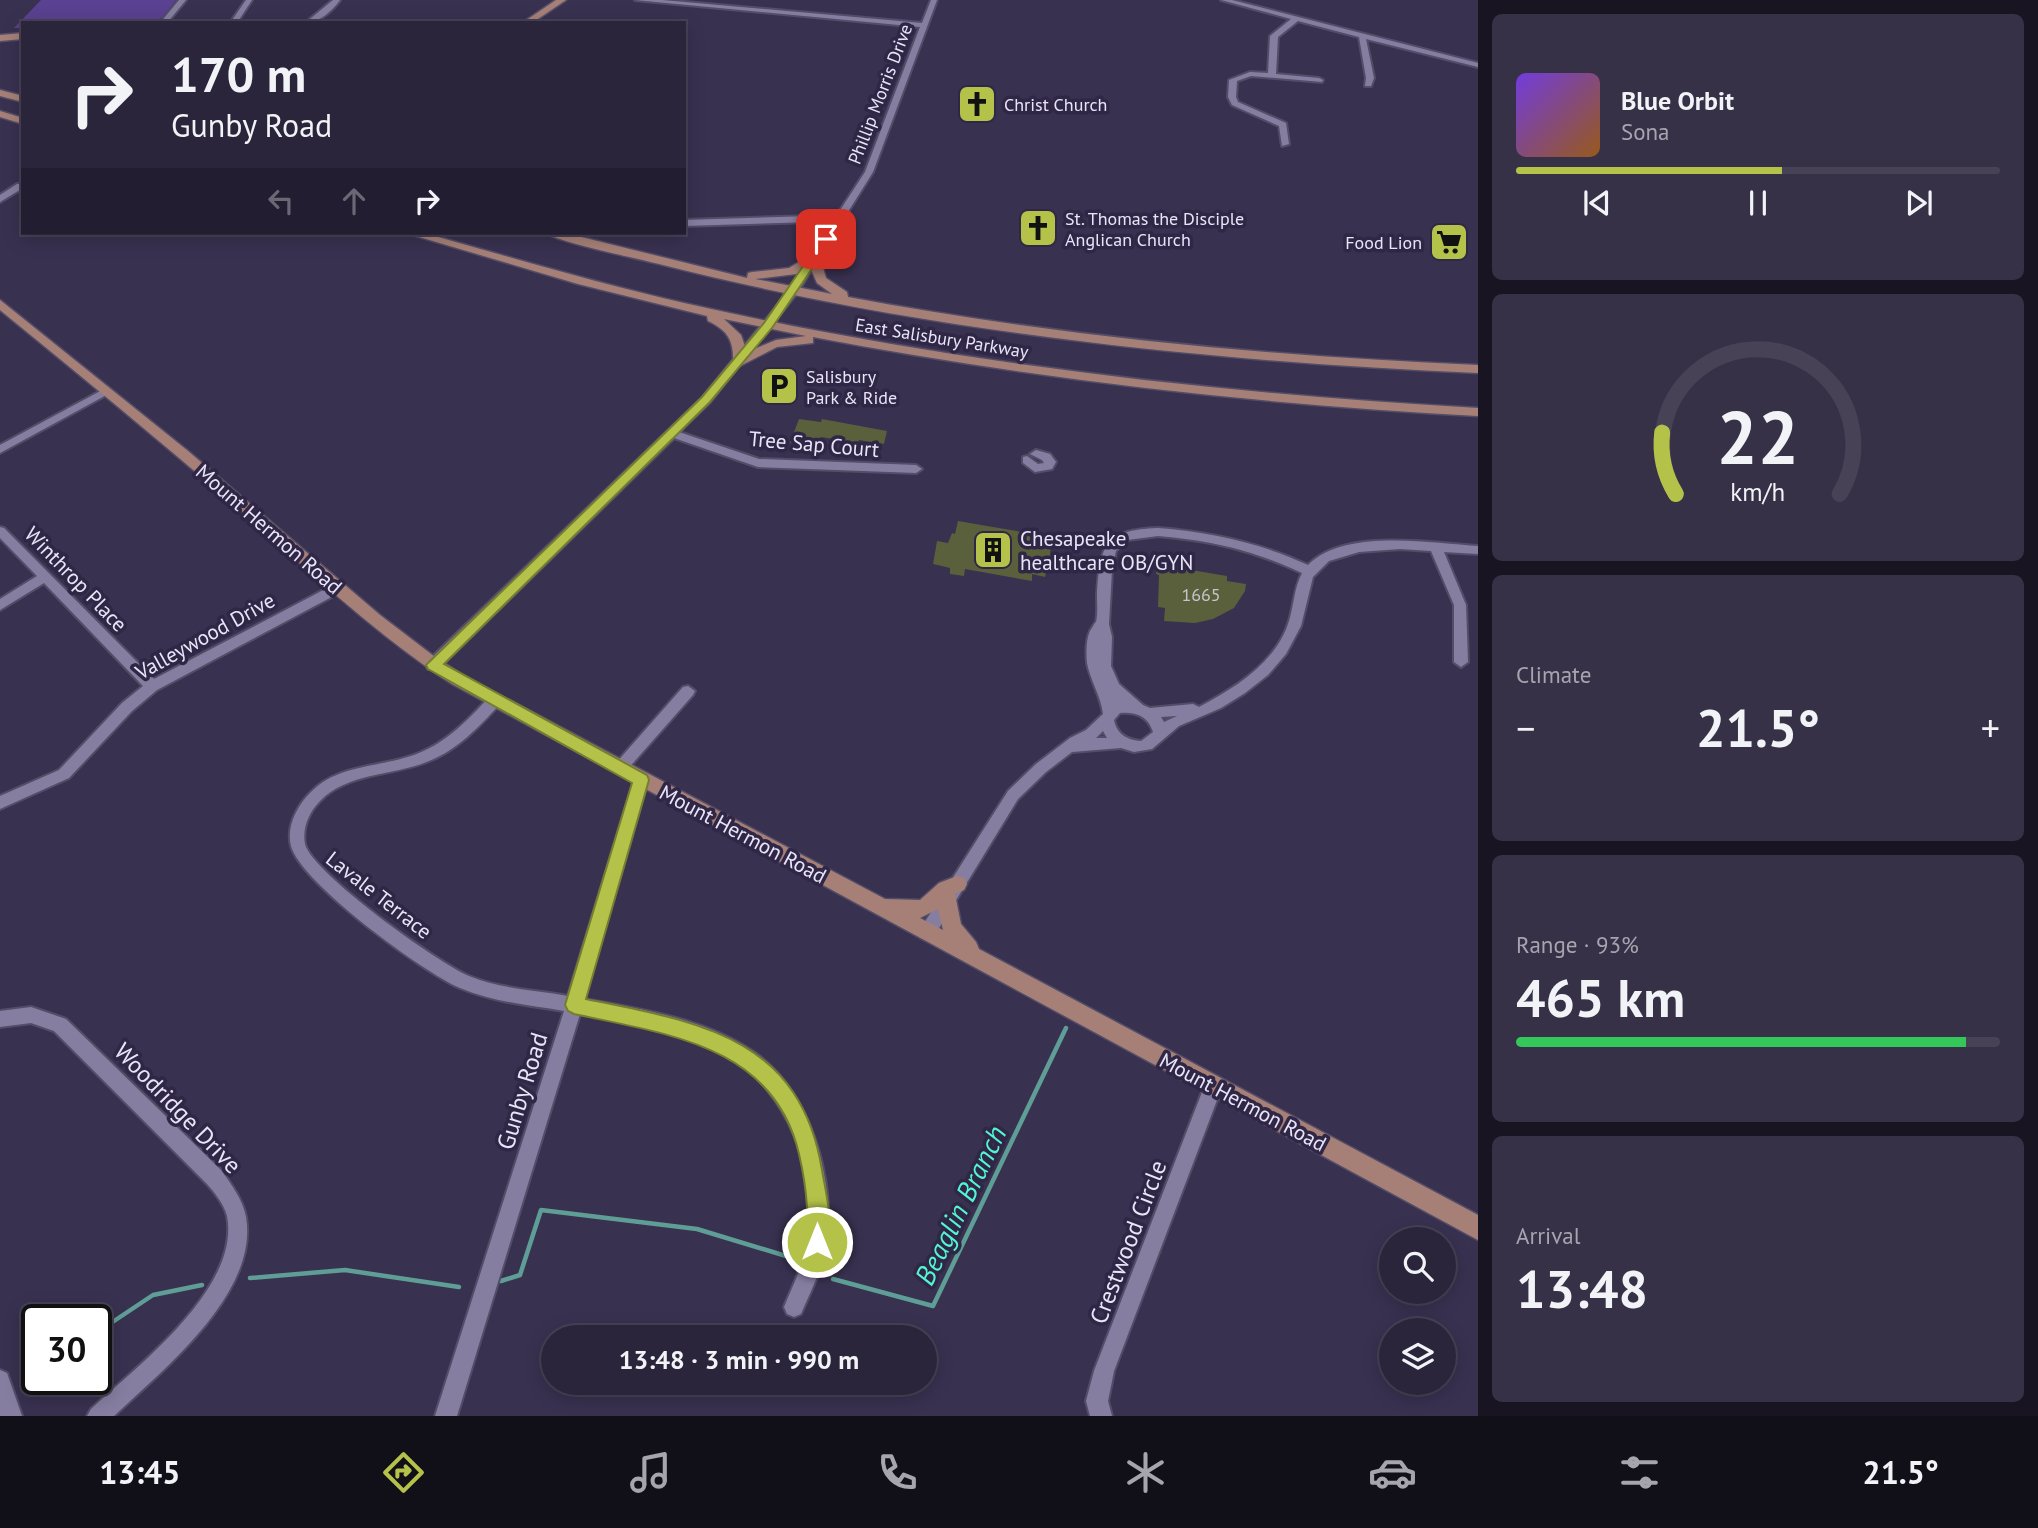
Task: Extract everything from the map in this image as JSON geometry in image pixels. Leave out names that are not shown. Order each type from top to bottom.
[{"type":"main road","points":[[529,21],[562,0]]},
{"type":"main road","points":[[0,38],[21,36]]},
{"type":"main road","points":[[0,93],[21,98]]},
{"type":"main road","points":[[0,114],[21,120]]},
{"type":"main road","name":"East Salisbury Parkway","points":[[419,235],[576,280],[683,307],[850,341],[981,363],[1149,386],[1307,401],[1478,412]]},
{"type":"main road","name":"East Salisbury Parkway","points":[[560,235],[793,291],[1017,328],[1340,362],[1478,369]]},
{"type":"main road","points":[[707,272],[770,275],[792,271],[814,257],[815,273],[825,285],[865,304]]},
{"type":"main road","name":"Mount Hermon Road","points":[[0,304],[106,391],[336,589],[433,665],[641,780],[1478,1228]]},
{"type":"main road","points":[[683,307],[728,327],[741,344],[740,362]]},
{"type":"main road","points":[[740,362],[760,349],[786,340],[850,341]]},
{"type":"main road","points":[[1448,410],[1478,406]]},
{"type":"main road","points":[[875,905],[924,911],[932,906],[944,888],[952,892],[948,922],[953,933],[987,965]]},
{"type":"street","points":[[165,21],[183,0]]},
{"type":"street","points":[[234,21],[248,0]]},
{"type":"street","points":[[311,21],[337,0]]},
{"type":"street","points":[[638,0],[925,25]]},
{"type":"street","name":"Phillip Morris Drive","points":[[433,665],[671,433],[740,362],[768,325],[839,221],[879,153],[934,0]]},
{"type":"street","points":[[1224,0],[1478,65]]},
{"type":"street","points":[[1272,76],[1274,36],[1296,19]]},
{"type":"street","points":[[1362,35],[1370,78],[1368,84]]},
{"type":"street","points":[[1285,144],[1283,125],[1238,105],[1232,97],[1233,80],[1250,74],[1319,80]]},
{"type":"street","points":[[0,199],[20,186]]},
{"type":"street","points":[[686,223],[812,219],[839,221]]},
{"type":"street","points":[[0,450],[106,391]]},
{"type":"street","name":"Tree Sap Court","points":[[671,433],[758,463],[916,469]]},
{"type":"street","name":"Winthrop Place","points":[[0,531],[152,686]]},
{"type":"street","points":[[1160,731],[1155,719],[1118,692],[1107,675],[1104,662],[1107,633],[1102,624],[1109,551],[1117,539],[1132,532],[1164,532],[1254,548],[1309,571]]},
{"type":"street","points":[[1064,752],[1094,744],[1122,742],[1140,747],[1151,745],[1160,731],[1245,686],[1274,660],[1288,639],[1296,621],[1302,585],[1309,571],[1325,558],[1354,548],[1478,550]]},
{"type":"street","points":[[1436,548],[1460,605],[1461,662]]},
{"type":"street","points":[[0,605],[44,577]]},
{"type":"street","name":"Valleywood Drive","points":[[0,803],[64,774],[127,707],[152,686],[336,589]]},
{"type":"street","points":[[1102,624],[1096,631],[1092,662],[1109,699],[1110,732],[1122,742]]},
{"type":"street","points":[[621,767],[688,691]]},
{"type":"street","name":"Lavale Terrace","points":[[495,701],[470,727],[441,748],[407,763],[350,775],[323,789],[313,798],[299,822],[296,843],[304,862],[326,882],[442,969],[482,988],[673,1026],[719,1043],[748,1058],[782,1091],[802,1129],[809,1152],[817,1205],[816,1249],[794,1307]]},
{"type":"street","points":[[927,933],[1013,795],[1033,775],[1124,707],[1144,711],[1208,706]]},
{"type":"street","name":"Gunby Road","points":[[446,1416],[641,780]]},
{"type":"street","name":"Woodridge Drive","points":[[0,1019],[35,1015],[60,1025],[214,1177],[226,1193],[237,1220],[235,1254],[230,1271],[210,1305],[98,1416]]},
{"type":"street","name":"Crestwood Circle","points":[[1101,1416],[1097,1401],[1104,1371],[1213,1087]]},
{"type":"street","points":[[0,1380],[11,1416]]},
{"type":"shaded area","points":[[41,0],[176,0],[162,18],[153,21],[21,21],[21,28],[14,28]]},
{"type":"building","points":[[799,419],[821,422],[822,419],[887,431],[884,444],[821,437],[817,447],[790,443]]},
{"type":"building","name":"Chesapeake healthcare OB/GYN","points":[[958,521],[1039,535],[1038,541],[1051,544],[1050,556],[1055,557],[1054,566],[1048,565],[1045,577],[1032,574],[1032,581],[965,569],[964,576],[950,574],[950,568],[933,564],[937,541],[948,543],[952,533],[955,534]]},
{"type":"building","points":[[1157,561],[1179,564],[1179,568],[1227,576],[1227,581],[1246,584],[1245,591],[1234,608],[1213,619],[1195,623],[1164,621],[1165,608],[1158,607]]},
{"type":"waterway","name":"Beaglin Branch","points":[[833,1279],[933,1306],[1066,1028]]},
{"type":"waterway","name":"Beaglin Branch","points":[[501,1281],[520,1275],[541,1210],[697,1229],[786,1256]]},
{"type":"waterway","name":"Beaglin Branch","points":[[250,1278],[345,1270],[459,1287]]},
{"type":"waterway","name":"Beaglin Branch","points":[[112,1322],[153,1295],[202,1285]]},
{"type":"place","name":"Christ Church","points":[[977,104]]},
{"type":"place","name":"St. Thomas the Disciple Anglican Church","points":[[1038,228]]},
{"type":"place","name":"Food Lion","points":[[1449,242]]},
{"type":"place","name":"Salisbury Park & Ride","points":[[779,386]]},
{"type":"place","name":"Chesapeake healthcare OB/GYN","points":[[993,550]]},
{"type":"route","points":[[817,1242],[817,1205],[809,1152],[793,1111],[782,1091],[772,1080],[748,1058],[719,1043],[673,1026],[574,1005],[641,780],[433,665],[706,400],[768,325],[826,239]]}]
